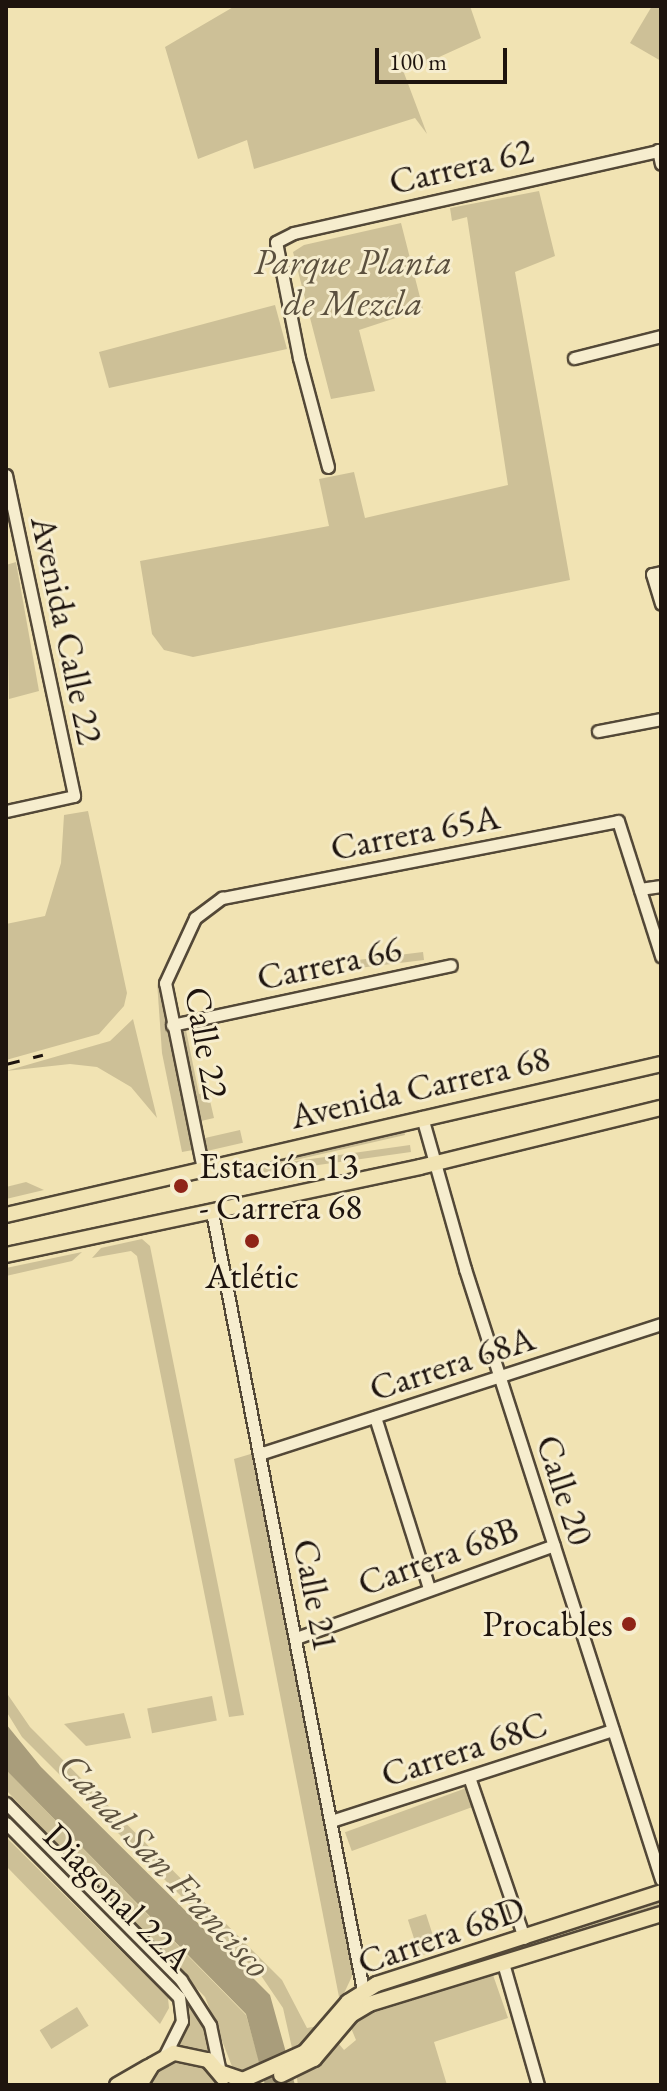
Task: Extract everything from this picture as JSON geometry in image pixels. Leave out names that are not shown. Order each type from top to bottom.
[{"type":"main road","name":"Avenida Carrera 68","points":[[6,1215],[661,1064]]},
{"type":"main road","points":[[6,1255],[434,1164],[661,1108]]},
{"type":"main road","name":"Carrera 68D","points":[[297,2063],[363,1990],[661,1892]]},
{"type":"main road","name":"Carrera 68D","points":[[158,2061],[198,2055],[223,2078],[259,2082],[320,2054],[356,2011],[661,1914]]},
{"type":"main road","points":[[117,2085],[158,2061]]},
{"type":"main road","points":[[140,2085],[158,2061]]},
{"type":"street","points":[[659,150],[661,164]]},
{"type":"street","name":"Carrera 62","points":[[328,467],[299,358],[276,242],[294,233],[659,150]]},
{"type":"street","points":[[574,358],[661,336]]},
{"type":"street","name":"Avenida Calle 22","points":[[6,475],[74,796],[6,811]]},
{"type":"street","points":[[6,557],[21,554]]},
{"type":"street","points":[[657,573],[661,604]]},
{"type":"street","points":[[598,731],[661,719]]},
{"type":"street","name":"Carrera 65A","points":[[222,898],[618,821],[640,889]]},
{"type":"street","points":[[661,886],[640,889],[661,956]]},
{"type":"street","name":"Calle 22","points":[[203,1169],[165,983],[172,961],[195,918],[222,898]]},
{"type":"street","name":"Carrera 66","points":[[172,1025],[451,965]]},
{"type":"street","name":"Calle 20","points":[[422,1117],[500,1377],[661,1879]]},
{"type":"street","name":"Calle 21","points":[[212,1212],[363,1990]]},
{"type":"street","name":"Carrera 68A","points":[[259,1454],[661,1324]]},
{"type":"street","points":[[375,1417],[429,1588]]},
{"type":"street","name":"Carrera 68B","points":[[296,1638],[554,1545]]},
{"type":"street","name":"Carrera 68C","points":[[331,1821],[613,1730]]},
{"type":"street","points":[[469,1777],[524,1938]]},
{"type":"street","name":"Diagonal 22A","points":[[6,1803],[181,1980],[210,2025],[223,2078]]},
{"type":"street","name":"Diagonal 22A","points":[[6,1823],[179,1997],[180,2029],[158,2061]]},
{"type":"street","points":[[503,1963],[538,2085]]},
{"type":"green space","points":[[235,6],[470,6],[481,38],[404,73],[427,134],[415,118],[254,169],[247,140],[198,159],[165,47]]},
{"type":"green space","points":[[652,6],[661,6],[661,61],[630,43]]},
{"type":"green space","points":[[539,191],[555,256],[515,272],[570,580],[193,657],[164,650],[152,634],[140,561],[329,526],[319,479],[354,472],[365,518],[508,485],[467,217],[452,221],[450,208]]},
{"type":"green space","name":"Parque Planta de Mezcla","points":[[401,223],[423,309],[359,330],[375,391],[331,399],[293,252],[304,245]]},
{"type":"green space","points":[[275,305],[287,349],[109,388],[99,352]]},
{"type":"green space","points":[[16,562],[39,691],[9,699],[6,565]]},
{"type":"green space","points":[[88,811],[127,993],[124,1006],[99,1034],[6,1060],[6,924],[45,916],[61,863],[64,815]]},
{"type":"green space","points":[[423,952],[424,960],[353,969],[352,961]]},
{"type":"green space","points":[[157,981],[193,1150],[182,1152],[162,1053]]},
{"type":"green space","points":[[133,1019],[157,1118],[131,1087],[97,1067],[70,1064],[6,1071],[110,1041]]},
{"type":"green space","points":[[186,1030],[199,1094],[208,1092],[214,1118],[201,1121],[180,1031]]},
{"type":"green space","points":[[403,1128],[405,1135],[211,1177]]},
{"type":"green space","points":[[240,1130],[243,1143],[207,1151],[204,1138]]},
{"type":"green space","points":[[410,1145],[411,1152],[212,1180],[211,1173]]},
{"type":"green space","points":[[26,1182],[44,1190],[6,1199],[6,1187]]},
{"type":"green space","points":[[142,1239],[150,1246],[244,1715],[229,1717],[137,1256],[131,1251],[92,1258],[101,1248]]},
{"type":"green space","points":[[82,1252],[72,1261],[6,1276],[6,1268]]},
{"type":"green space","points":[[254,1453],[353,1974],[340,2002],[234,1459]]},
{"type":"green space","points":[[6,1692],[30,1727],[282,1980],[307,2028],[318,2026],[305,2044],[292,2048],[283,2008],[262,1977],[22,1737],[6,1711]]},
{"type":"green space","points":[[212,1696],[217,1721],[152,1733],[147,1709]]},
{"type":"green space","points":[[124,1713],[131,1738],[86,1746],[64,1724]]},
{"type":"green space","points":[[6,1770],[246,2015],[261,2067],[249,2074],[233,2069],[205,1997],[6,1790]]},
{"type":"green space","points":[[469,1787],[476,1806],[352,1851],[345,1832]]},
{"type":"green space","points":[[6,1810],[179,1986],[204,2027],[213,2059],[187,2047],[174,2049],[187,2017],[177,1988]]},
{"type":"green space","points":[[6,1837],[168,1998],[169,2008],[160,2024],[6,1866]]},
{"type":"green space","points":[[661,1898],[661,1908],[361,2001],[368,1993]]},
{"type":"green space","points":[[426,1914],[438,1950],[420,1956],[408,1920]]},
{"type":"green space","points":[[493,1975],[508,2018],[434,2042],[447,2085],[298,2085],[296,2073],[319,2064],[339,2044],[344,2050],[356,2040],[351,2028],[366,2015]]},
{"type":"green space","points":[[77,2007],[89,2026],[51,2049],[40,2030]]},
{"type":"green space","points":[[173,2059],[207,2066],[221,2085],[146,2085],[154,2071]]},
{"type":"shaded area","points":[[6,1724],[41,1767],[270,1995],[295,2085],[265,2085],[246,2014],[6,1770]]},
{"type":"railway","points":[[6,1064],[43,1055]]},
{"type":"place","name":"Estación 13 - Carrera 68","points":[[181,1186]]},
{"type":"place","name":"Atlétic","points":[[252,1241]]},
{"type":"place","name":"Procables","points":[[629,1624]]},
{"type":"water label","name":"Canal San Francisco","points":[[165,1865]]}]
